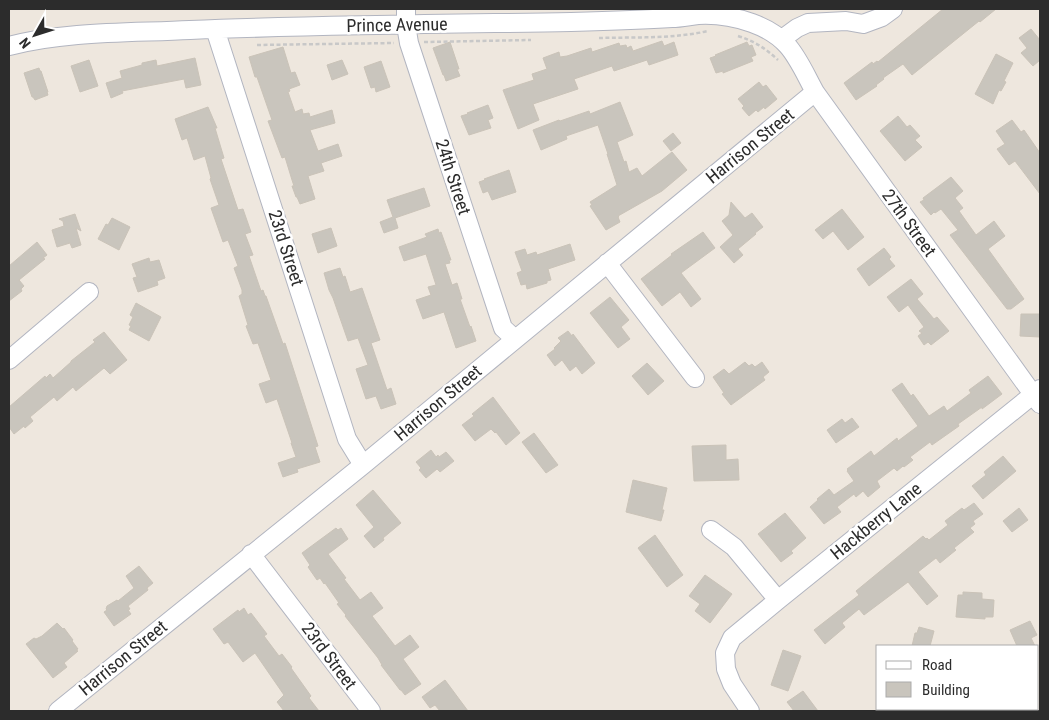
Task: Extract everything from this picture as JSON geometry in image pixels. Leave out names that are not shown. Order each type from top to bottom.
[{"type":"street","points":[[782,39],[796,28],[808,24],[846,21],[863,24],[882,17],[893,9]]},
{"type":"street","name":"Prince Avenue","points":[[9,46],[66,36],[406,17],[599,15],[683,18],[713,15],[750,23],[782,39]]},
{"type":"street","name":"24th Street","points":[[406,17],[409,43],[503,328],[515,339]]},
{"type":"street","name":"23rd Street","points":[[215,29],[347,439],[363,464]]},
{"type":"street","name":"27th Street","points":[[782,39],[798,59],[815,92],[1038,396]]},
{"type":"street","name":"Harrison Street","points":[[58,711],[363,464],[815,92]]},
{"type":"street","points":[[607,263],[696,378]]},
{"type":"street","points":[[9,360],[89,292]]},
{"type":"street","name":"Hackberry Lane","points":[[750,711],[732,684],[726,669],[725,653],[732,638],[1038,396]]},
{"type":"street","points":[[711,530],[734,547],[778,600]]},
{"type":"street","name":"23rd Street","points":[[251,554],[371,711]]},
{"type":"building","points":[[943,9],[996,9],[912,75],[903,64],[883,78],[877,86],[856,100],[844,83],[872,62],[873,64],[878,62]]},
{"type":"building","points":[[1031,29],[1040,40],[1040,60],[1033,66],[1021,53],[1027,48],[1019,38]]},
{"type":"building","points":[[662,41],[664,46],[674,42],[678,55],[649,65],[647,60],[614,71],[612,66],[574,79],[578,89],[533,104],[539,120],[518,129],[503,90],[534,80],[532,74],[547,69],[543,58],[559,52],[560,57],[567,56],[591,48],[592,52],[619,43],[620,46],[626,45],[627,48],[631,46],[633,51]]},
{"type":"building","points":[[450,42],[460,76],[446,81],[433,48]]},
{"type":"building","points":[[747,42],[749,46],[752,45],[756,55],[751,57],[753,61],[723,73],[723,71],[716,73],[710,58]]},
{"type":"building","points":[[283,47],[291,73],[295,72],[300,85],[289,89],[290,91],[288,92],[295,112],[302,109],[303,114],[309,113],[310,117],[332,110],[335,123],[310,130],[318,151],[338,144],[342,156],[321,163],[324,171],[308,176],[315,199],[300,204],[292,186],[294,186],[285,157],[282,158],[268,121],[272,120],[249,57]]},
{"type":"building","points":[[996,54],[1013,63],[1004,81],[1006,82],[1001,91],[999,90],[993,104],[975,94]]},
{"type":"building","points":[[195,58],[201,85],[186,88],[184,79],[122,91],[123,93],[111,98],[106,83],[122,78],[120,71],[156,60],[157,66]]},
{"type":"building","points":[[89,60],[98,86],[80,92],[71,66]]},
{"type":"building","points":[[342,60],[348,74],[332,80],[327,65]]},
{"type":"building","points":[[381,61],[390,87],[376,92],[375,87],[371,88],[364,67]]},
{"type":"building","points":[[39,68],[48,95],[35,100],[32,97],[24,73]]},
{"type":"building","points":[[759,82],[763,87],[766,85],[777,99],[765,109],[764,107],[758,112],[756,110],[749,116],[742,108],[744,106],[738,99]]},
{"type":"building","points":[[620,102],[633,135],[617,142],[629,172],[637,168],[642,176],[672,152],[687,170],[662,191],[618,216],[620,222],[606,230],[590,206],[592,205],[590,202],[617,185],[598,125],[566,136],[567,139],[541,150],[533,130],[589,111],[590,114]]},
{"type":"building","points":[[488,105],[493,118],[488,120],[491,128],[469,135],[461,116]]},
{"type":"building","points":[[208,107],[217,128],[215,128],[224,158],[221,159],[238,210],[243,209],[251,232],[245,234],[253,255],[249,256],[261,291],[263,290],[266,296],[283,344],[285,343],[318,446],[315,447],[320,462],[297,469],[298,472],[283,477],[278,463],[296,457],[292,443],[277,399],[266,403],[259,384],[271,380],[258,343],[253,344],[246,326],[248,325],[239,296],[242,294],[242,290],[234,268],[238,266],[228,240],[223,242],[211,208],[219,205],[210,179],[205,156],[194,160],[187,138],[182,140],[175,119]]},
{"type":"building","points":[[898,116],[907,127],[910,125],[920,136],[915,140],[922,147],[905,161],[880,131]]},
{"type":"building","points":[[1012,120],[1021,132],[1024,130],[1040,153],[1040,194],[1015,161],[1009,165],[997,149],[1005,144],[996,131]]},
{"type":"building","points":[[673,133],[681,143],[671,151],[663,141]]},
{"type":"building","points":[[509,170],[516,192],[492,200],[488,191],[483,193],[479,182]]},
{"type":"building","points":[[951,177],[963,191],[955,198],[963,208],[959,211],[976,235],[994,221],[1005,236],[988,249],[1024,299],[1011,309],[1007,309],[950,235],[958,230],[941,209],[931,215],[920,202]]},
{"type":"building","points":[[424,188],[430,206],[395,218],[398,228],[384,233],[380,222],[393,217],[387,200]]},
{"type":"building","points":[[731,202],[745,218],[752,213],[763,227],[738,249],[743,255],[734,263],[720,247],[733,235],[722,221],[729,215]]},
{"type":"building","points":[[842,209],[864,237],[848,250],[833,231],[823,239],[815,230]]},
{"type":"building","points":[[75,214],[81,231],[76,228],[81,245],[72,248],[70,243],[57,247],[52,230],[64,226],[63,221],[59,219]]},
{"type":"building","points":[[112,218],[130,227],[119,250],[98,239],[106,224],[108,225]]},
{"type":"building","points":[[331,228],[337,246],[318,253],[312,234]]},
{"type":"building","points":[[438,229],[439,233],[441,232],[451,260],[449,260],[450,263],[445,264],[452,285],[457,283],[462,299],[460,299],[476,341],[456,348],[444,312],[423,319],[416,300],[431,295],[428,287],[436,285],[426,254],[404,261],[399,247],[427,237],[425,234]]},
{"type":"building","points":[[703,232],[715,248],[681,273],[701,299],[691,307],[680,292],[662,306],[641,279],[671,254]]},
{"type":"building","points":[[37,242],[47,255],[43,258],[45,259],[19,280],[24,286],[21,289],[22,291],[9,301],[9,266]]},
{"type":"building","points":[[570,244],[575,260],[548,269],[551,280],[547,281],[547,283],[527,289],[526,284],[521,285],[517,273],[522,271],[515,252],[525,249],[527,255],[536,252],[537,255]]},
{"type":"building","points":[[884,248],[895,266],[869,286],[857,269]]},
{"type":"building","points":[[149,258],[150,262],[159,260],[165,278],[157,281],[158,285],[138,292],[133,278],[137,277],[132,264]]},
{"type":"building","points":[[340,268],[343,277],[345,276],[350,292],[362,288],[380,340],[371,343],[387,390],[391,388],[396,404],[381,409],[376,396],[366,399],[356,369],[368,365],[358,338],[348,341],[324,273]]},
{"type":"building","points":[[911,279],[923,294],[917,299],[934,319],[937,317],[949,331],[931,345],[928,342],[924,345],[918,336],[922,333],[919,331],[924,327],[908,305],[899,312],[887,297]]},
{"type":"building","points":[[610,297],[629,320],[621,327],[630,339],[618,348],[590,313]]},
{"type":"building","points":[[136,303],[161,317],[149,341],[129,330],[133,317],[130,315]]},
{"type":"building","points":[[1021,314],[1040,314],[1040,337],[1020,336]]},
{"type":"building","points":[[568,331],[572,336],[573,334],[595,363],[582,374],[576,366],[570,371],[562,360],[555,366],[547,355],[561,341],[558,338]]},
{"type":"building","points":[[104,332],[127,360],[110,374],[104,368],[76,391],[73,387],[57,401],[54,397],[30,417],[33,421],[14,434],[9,427],[9,407],[45,376],[46,378],[50,374],[53,378]]},
{"type":"building","points":[[745,362],[749,366],[752,364],[755,367],[762,362],[769,372],[763,377],[765,380],[731,405],[722,394],[724,393],[713,377],[724,369],[729,374]]},
{"type":"building","points":[[647,363],[664,381],[648,395],[632,376]]},
{"type":"building","points":[[988,376],[1002,394],[958,424],[959,426],[932,445],[930,442],[910,457],[913,460],[904,467],[897,471],[894,468],[877,481],[880,487],[868,497],[863,491],[856,497],[854,494],[837,507],[841,512],[824,524],[810,507],[829,489],[834,495],[854,481],[847,469],[871,451],[874,456],[897,438],[898,441],[918,426],[892,390],[902,383],[911,396],[913,394],[929,416],[944,406],[947,411],[971,393],[969,390]]},
{"type":"building","points":[[493,397],[520,433],[506,445],[496,432],[491,429],[475,441],[462,425]]},
{"type":"building","points":[[852,418],[859,427],[836,443],[827,430],[842,419],[845,423]]},
{"type":"building","points":[[534,433],[558,465],[546,473],[522,442]]},
{"type":"building","points":[[726,445],[726,460],[738,459],[739,480],[694,481],[692,446]]},
{"type":"building","points":[[431,450],[436,457],[446,452],[454,461],[440,472],[437,469],[426,478],[419,470],[421,468],[416,462]]},
{"type":"building","points":[[1003,456],[1016,471],[983,499],[972,486],[986,475],[984,472]]},
{"type":"building","points":[[633,480],[667,488],[661,521],[626,512]]},
{"type":"building","points":[[373,490],[401,523],[374,548],[364,536],[374,527],[356,505]]},
{"type":"building","points":[[974,503],[983,514],[973,521],[975,524],[970,528],[974,532],[954,548],[956,550],[940,563],[936,558],[918,572],[938,596],[927,605],[908,582],[864,615],[859,609],[842,623],[845,627],[825,644],[814,630],[859,595],[856,591],[923,536],[929,540],[948,525],[945,521],[962,508],[964,510]]},
{"type":"building","points":[[1019,508],[1028,520],[1012,532],[1003,521]]},
{"type":"building","points":[[785,513],[806,538],[791,551],[793,553],[781,562],[758,534]]},
{"type":"building","points":[[336,528],[338,530],[341,528],[348,539],[328,554],[346,578],[344,579],[360,600],[371,592],[383,608],[372,616],[395,646],[410,635],[419,647],[403,659],[421,684],[405,695],[345,616],[337,604],[339,603],[325,583],[320,578],[317,580],[308,567],[310,565],[302,553]]},
{"type":"building","points":[[655,535],[683,575],[667,587],[638,548]]},
{"type":"building","points":[[139,566],[153,583],[147,588],[148,590],[128,606],[131,614],[114,626],[104,612],[107,610],[107,606],[118,601],[134,588],[126,576]]},
{"type":"building","points":[[705,575],[732,594],[710,623],[695,611],[700,604],[689,596]]},
{"type":"building","points":[[963,592],[982,593],[982,599],[994,600],[993,617],[985,617],[985,619],[956,617],[958,595],[963,595]]},
{"type":"building","points":[[244,608],[248,615],[251,613],[267,634],[264,636],[279,656],[282,654],[292,667],[311,696],[309,698],[319,711],[284,711],[277,702],[284,695],[255,653],[243,662],[228,642],[224,644],[213,629],[238,610],[239,612]]},
{"type":"building","points":[[1030,621],[1037,635],[1031,638],[1034,645],[1017,645],[1010,630]]},
{"type":"building","points":[[57,623],[64,628],[73,640],[78,651],[64,663],[67,667],[53,678],[26,644],[34,638],[42,636]]},
{"type":"building","points":[[919,627],[934,631],[930,645],[912,645],[915,633],[917,633]]},
{"type":"building","points":[[783,650],[801,656],[788,691],[771,685]]},
{"type":"building","points":[[445,680],[468,711],[440,711],[435,705],[430,708],[422,697]]},
{"type":"building","points":[[803,691],[818,711],[794,711],[787,702]]}]
